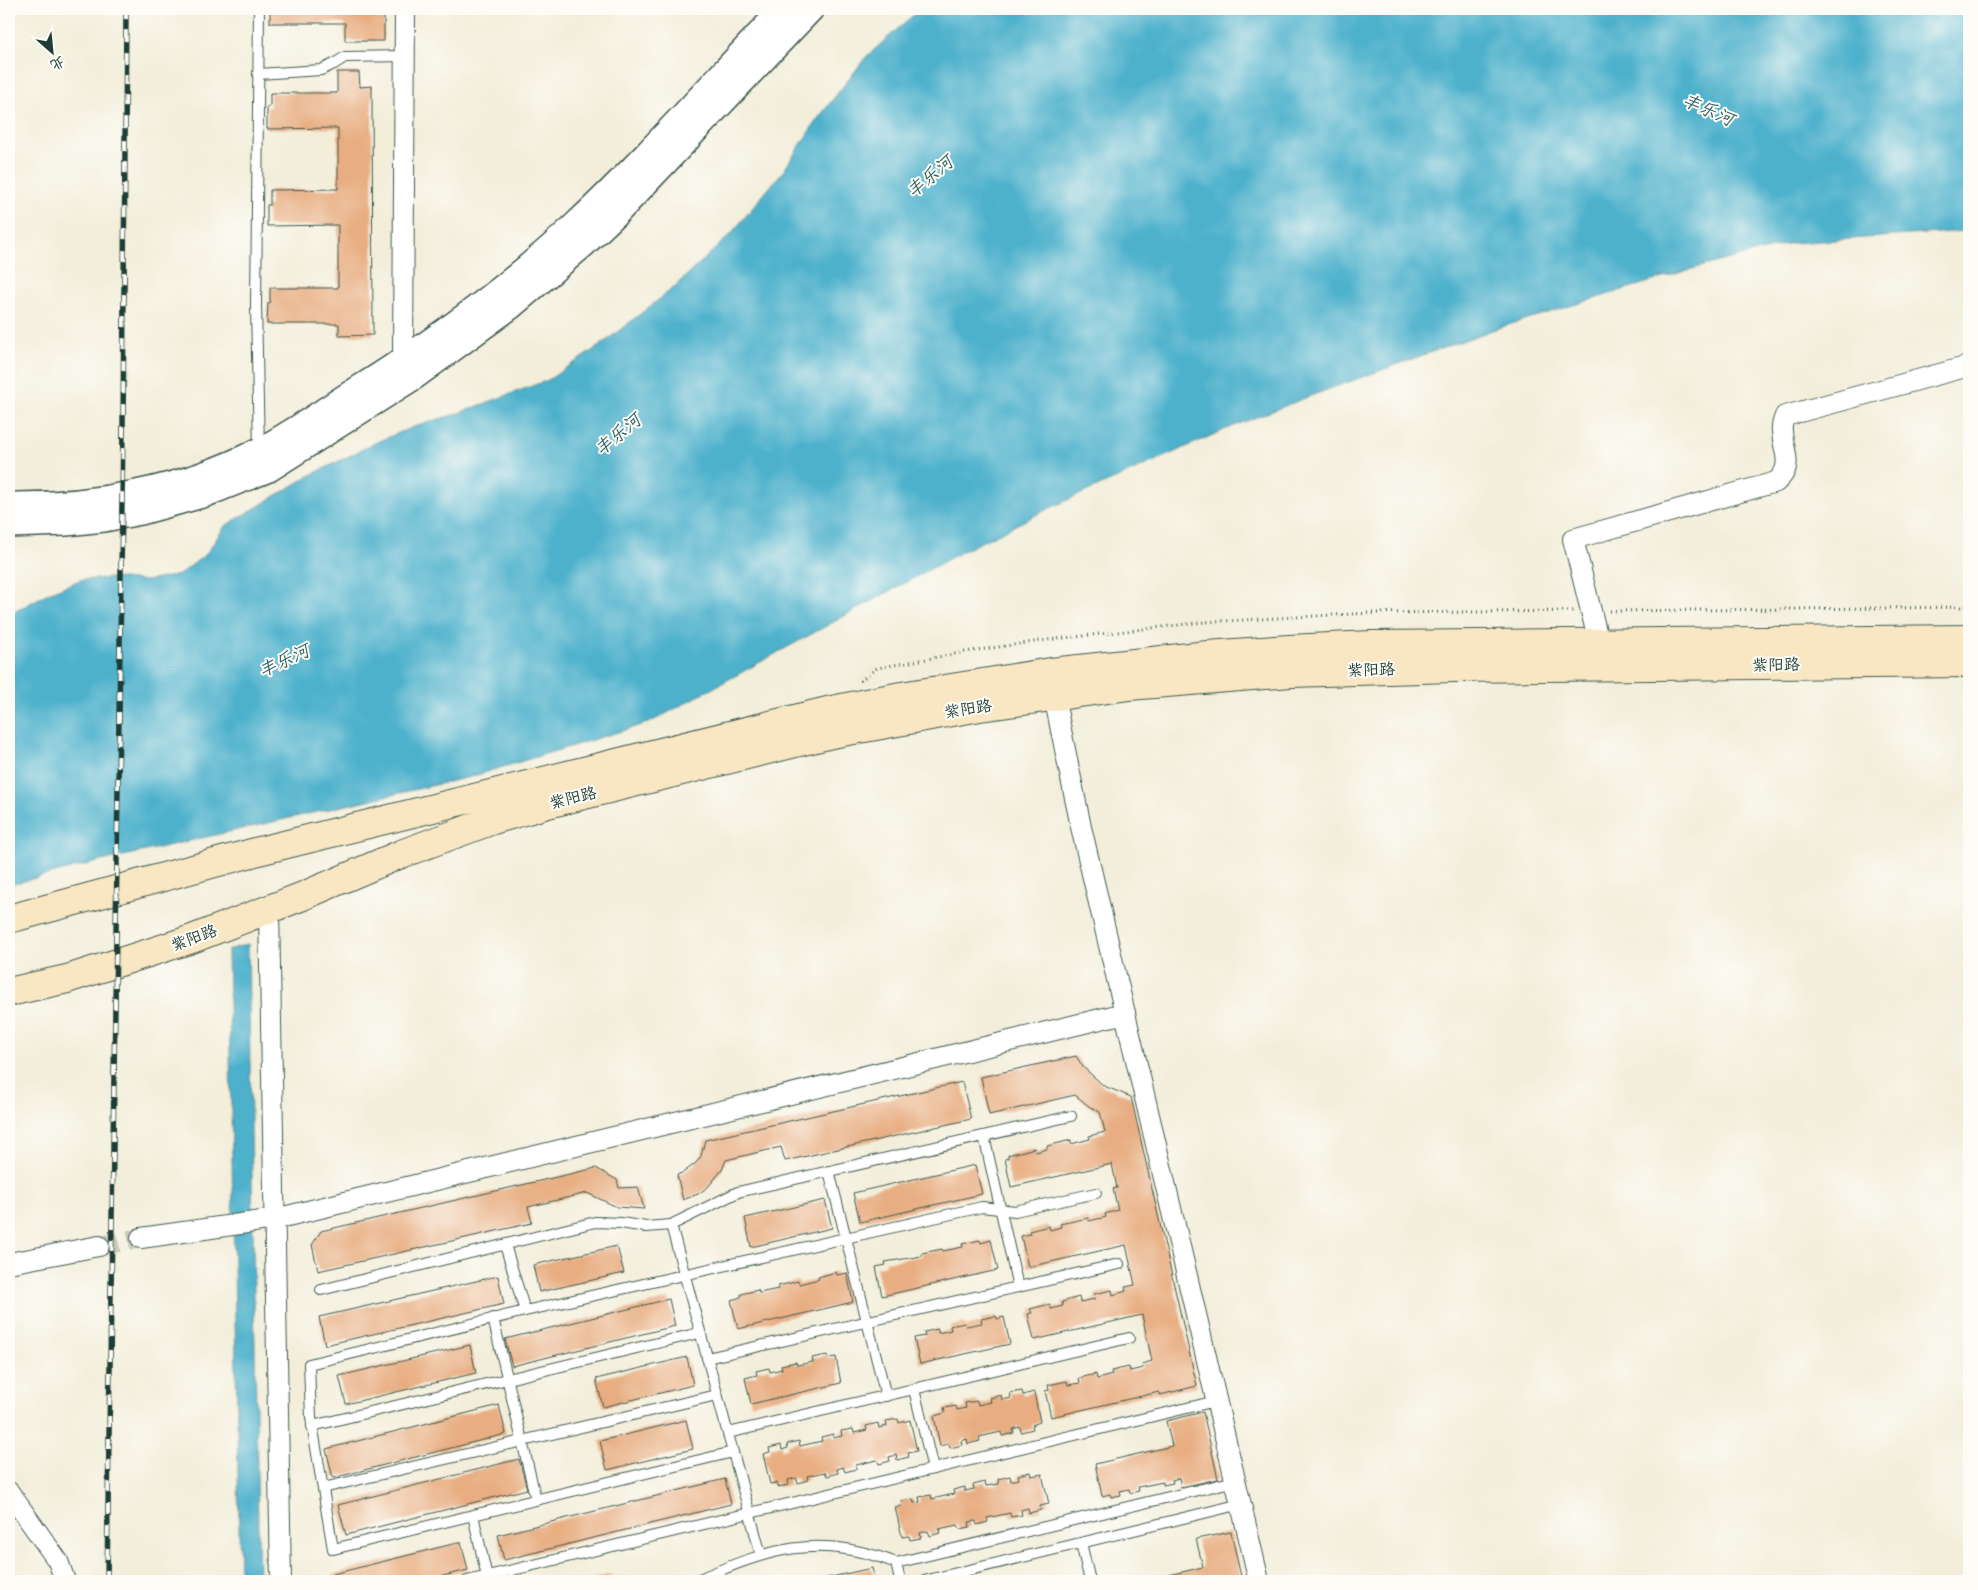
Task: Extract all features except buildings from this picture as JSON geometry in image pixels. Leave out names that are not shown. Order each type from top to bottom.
[{"type":"main road","name":"紫阳路","points":[[9,919],[259,851],[820,712],[948,688],[1126,662],[1290,649],[1371,645],[1969,639]]},
{"type":"main road","name":"紫阳路","points":[[9,992],[67,979],[192,940],[269,910],[400,854],[485,823],[544,806],[832,734],[906,719],[1054,696],[1210,679],[1372,670],[1969,663]]},
{"type":"street","points":[[403,360],[405,9]]},
{"type":"street","points":[[9,505],[64,503],[137,492],[200,475],[259,451],[403,360],[498,292],[570,230],[604,198],[783,9]]},
{"type":"street","points":[[9,525],[66,524],[104,519],[141,512],[206,494],[269,469],[414,377],[510,307],[583,245],[618,212],[811,9]]},
{"type":"street","points":[[1598,643],[1574,539],[1776,482],[1783,476],[1787,466],[1781,429],[1785,416],[1969,366]]},
{"type":"street","points":[[1054,696],[1081,827],[1259,1581]]},
{"type":"street","points":[[269,910],[269,1220],[281,1581]]},
{"type":"street","points":[[141,1238],[223,1228],[269,1220],[1125,1013]]},
{"type":"street","points":[[9,1263],[99,1246]]},
{"type":"street","points":[[9,1492],[58,1561],[65,1581]]},
{"type":"lane","points":[[259,9],[256,306],[259,451]]},
{"type":"lane","points":[[258,74],[321,70],[344,57],[405,56]]},
{"type":"lane","points":[[321,1290],[595,1222],[621,1223],[646,1227],[671,1225],[738,1192],[1072,1116]]},
{"type":"lane","points":[[984,1136],[1018,1287]]},
{"type":"lane","points":[[829,1171],[886,1396]]},
{"type":"lane","points":[[733,1452],[333,1549],[312,1426],[309,1364],[493,1318],[982,1207],[1015,1211],[1096,1193]]},
{"type":"lane","points":[[671,1225],[761,1555]]},
{"type":"lane","points":[[505,1245],[525,1311]]},
{"type":"lane","points":[[707,1358],[1119,1264]]},
{"type":"lane","points":[[493,1318],[536,1500]]},
{"type":"lane","points":[[312,1426],[700,1333]]},
{"type":"lane","points":[[728,1433],[1129,1338]]},
{"type":"lane","points":[[914,1389],[933,1470]]},
{"type":"lane","points":[[323,1488],[717,1395]]},
{"type":"lane","points":[[468,1581],[1216,1401]]},
{"type":"lane","points":[[696,1581],[761,1555],[803,1546],[824,1546],[862,1551],[896,1563],[1235,1481]]},
{"type":"lane","points":[[924,1581],[1241,1504]]},
{"type":"lane","points":[[473,1515],[487,1576]]},
{"type":"lane","points":[[1081,1543],[1090,1581]]},
{"type":"lane","points":[[896,1563],[900,1581]]},
{"type":"water","name":"丰乐河","points":[[920,9],[1969,9],[1969,231],[1791,243],[1692,269],[1498,328],[1313,395],[1224,430],[1050,508],[965,550],[651,722],[470,777],[97,862],[9,885],[9,615],[48,593],[80,580],[113,578],[146,581],[179,575],[206,554],[225,526],[309,476],[381,440],[548,380],[598,347],[672,289],[730,235],[784,170],[816,121],[866,57]]},
{"type":"water","points":[[248,944],[259,1581],[240,1581],[228,950]]},
{"type":"tunnel","points":[[99,1246],[141,1238]]},
{"type":"railway","points":[[107,1581],[123,430],[126,9]]}]
